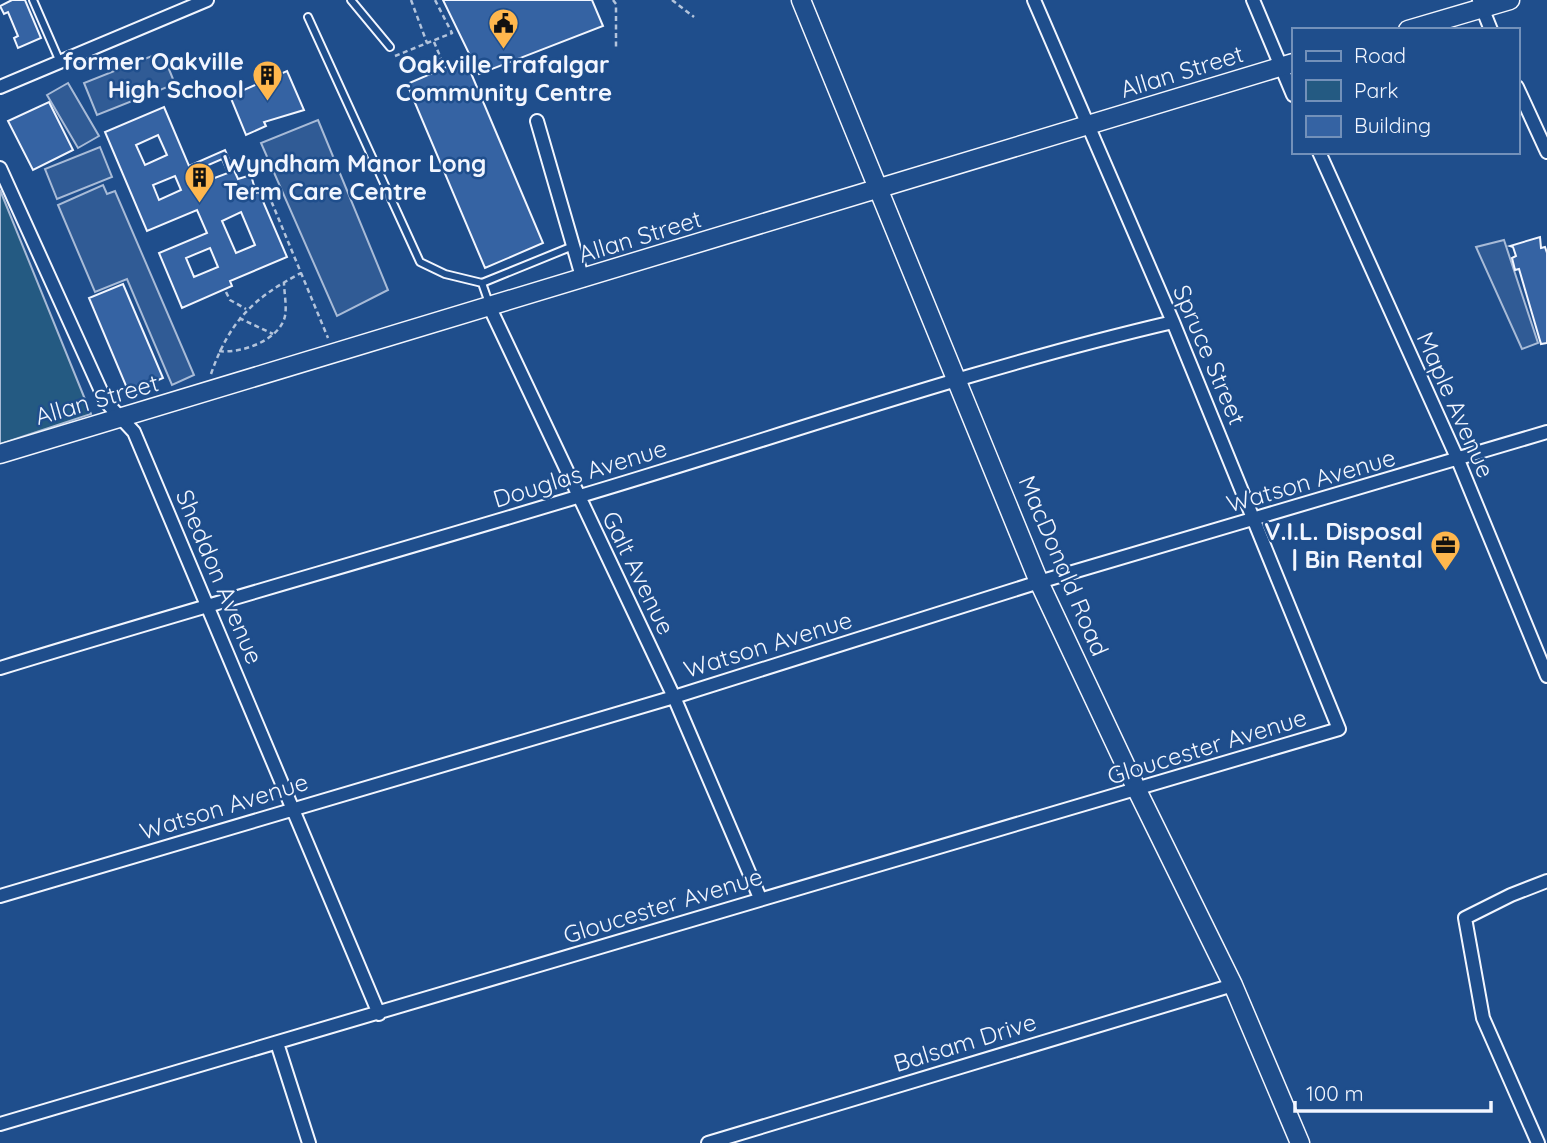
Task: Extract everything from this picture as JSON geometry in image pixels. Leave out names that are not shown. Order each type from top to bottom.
[{"type":"street","points":[[0,87],[207,0]]},
{"type":"street","name":"MacDonald Road","points":[[801,0],[1040,582],[1137,790],[1234,985],[1300,1143]]},
{"type":"street","name":"Spruce Street","points":[[1034,0],[1173,322],[1339,729]]},
{"type":"street","points":[[1253,0],[1287,65],[1292,90]]},
{"type":"street","points":[[1414,28],[1480,4],[1510,0]]},
{"type":"street","points":[[1480,4],[1490,28]]},
{"type":"street","name":"Allan Street","points":[[0,454],[1088,128],[1287,65]]},
{"type":"street","points":[[1519,91],[1547,152]]},
{"type":"street","points":[[537,121],[583,280]]},
{"type":"street","name":"Maple Avenue","points":[[1320,154],[1458,460],[1547,676]]},
{"type":"street","name":"Sheddon Avenue","points":[[0,168],[106,402],[134,432],[379,1014]]},
{"type":"street","name":"Galt Avenue","points":[[490,308],[674,696],[760,898]]},
{"type":"street","name":"Douglas Avenue","points":[[0,668],[208,604],[578,497],[957,379],[1173,322]]},
{"type":"street","name":"Watson Avenue","points":[[0,896],[1547,432]]},
{"type":"street","name":"Gloucester Avenue","points":[[0,1124],[1339,729]]},
{"type":"street","points":[[1538,1143],[1483,1018],[1465,918],[1547,881]]},
{"type":"street","name":"Balsam Drive","points":[[708,1143],[1234,985]]},
{"type":"street","points":[[277,1043],[309,1143]]},
{"type":"lane","points":[[33,0],[60,62]]},
{"type":"lane","points":[[351,0],[390,47]]},
{"type":"lane","points":[[309,18],[420,262],[445,274],[482,283],[573,246]]},
{"type":"lane","points":[[482,283],[490,308]]},
{"type":"path","points":[[411,0],[427,43]]},
{"type":"path","points":[[395,57],[452,33],[435,0]]},
{"type":"path","points":[[613,0],[616,4],[617,49]]},
{"type":"path","points":[[672,0],[694,18]]},
{"type":"path","points":[[434,40],[442,61]]},
{"type":"path","points":[[265,186],[335,355]]},
{"type":"path","points":[[204,394],[219,351],[246,309],[269,289],[301,273]]},
{"type":"path","points":[[219,351],[229,352],[269,339],[285,314],[284,282]]},
{"type":"path","points":[[226,292],[230,300],[246,309]]},
{"type":"path","points":[[239,318],[273,334]]},
{"type":"green space","points":[[0,190],[91,414],[0,444]]},
{"type":"shaded area","points":[[162,52],[175,84],[97,115],[84,83]]},
{"type":"shaded area","points":[[68,83],[99,136],[78,148],[47,95]]},
{"type":"shaded area","points":[[318,120],[388,290],[337,316],[261,143]]},
{"type":"shaded area","points":[[100,147],[112,177],[57,199],[45,169]]},
{"type":"shaded area","points":[[103,185],[107,194],[115,191],[194,375],[172,385],[127,279],[95,292],[58,205]]},
{"type":"shaded area","points":[[1504,240],[1538,343],[1522,349],[1476,247]]},
{"type":"building","points":[[12,0],[25,0],[41,38],[18,48],[14,38],[18,36],[8,12],[4,14],[0,6]]},
{"type":"building","name":"Oakville Trafalgar Community Centre","points":[[443,0],[592,0],[603,26],[479,74]]},
{"type":"building","points":[[465,59],[543,243],[485,268],[407,84]]},
{"type":"building","name":"former Oakville High School","points":[[287,71],[304,110],[264,122],[266,126],[246,135],[230,96]]},
{"type":"building","points":[[49,102],[73,150],[33,170],[8,121]]},
{"type":"building","name":"Wyndham Manor Long Term Care Centre","points":[[164,107],[189,166],[225,150],[238,179],[251,175],[256,193],[259,192],[287,257],[230,281],[232,286],[182,308],[159,253],[207,233],[197,210],[147,231],[105,132]],"holes":[[[158,135],[167,155],[145,165],[136,145]],[[222,159],[228,173],[212,179],[206,166]],[[175,176],[181,190],[159,200],[153,185]],[[241,212],[255,245],[236,253],[222,221]],[[210,248],[218,267],[194,277],[186,258]]]},
{"type":"building","points":[[1540,237],[1541,248],[1545,247],[1547,253],[1547,343],[1541,344],[1519,269],[1515,270],[1512,258],[1516,256],[1510,246]]},
{"type":"building","points":[[123,284],[163,378],[129,393],[89,298]]},
{"type":"place","name":"Oakville Trafalgar Community Centre","points":[[504,50]]},
{"type":"place","name":"former Oakville High School","points":[[267,103]]},
{"type":"place","name":"Wyndham Manor Long Term Care Centre","points":[[200,205]]},
{"type":"place","name":"V.I.L. Disposal | Bin Rental","points":[[1446,573]]}]
